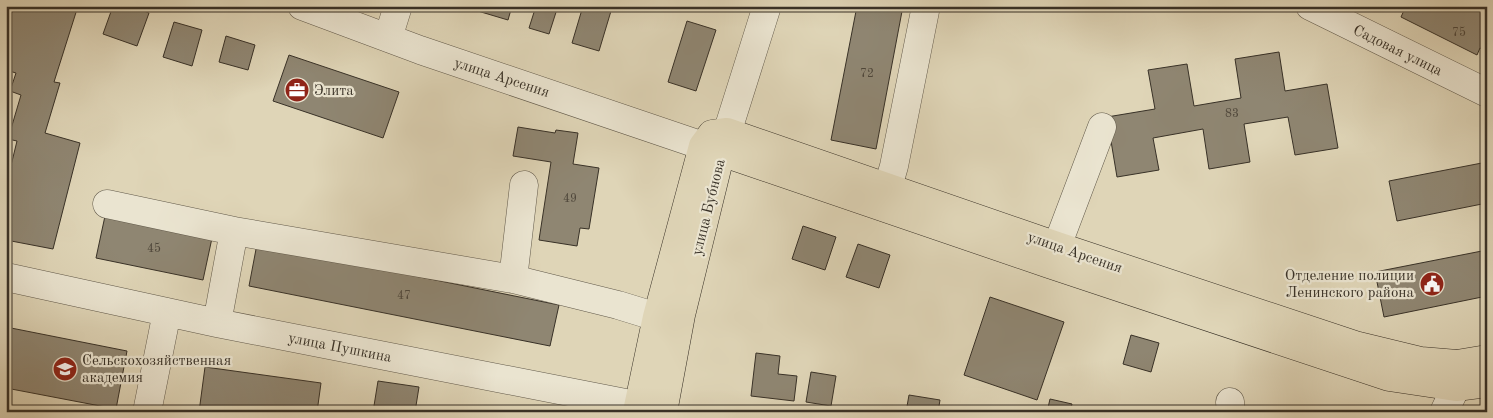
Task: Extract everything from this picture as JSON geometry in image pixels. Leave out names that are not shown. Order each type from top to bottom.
[{"type":"main road","name":"улица Арсения","points":[[717,143],[888,186],[1057,246],[1356,345],[1421,361],[1457,376]]},
{"type":"main road","name":"улица Арсения","points":[[717,143],[1049,264],[1389,377],[1457,376]]},
{"type":"main road","name":"улица Бубнова","points":[[655,410],[656,317],[717,143]]},
{"type":"main road","name":"улица Бубнова","points":[[655,410],[681,315],[717,143]]},
{"type":"main road","points":[[1457,376],[1487,359]]},
{"type":"main road","points":[[1457,376],[1487,383]]},
{"type":"street","name":"улица Арсения","points":[[302,6],[388,38],[717,143]]},
{"type":"street","points":[[388,38],[398,6]]},
{"type":"street","name":"улица Бубнова","points":[[717,143],[767,6]]},
{"type":"street","points":[[888,186],[896,157],[926,6]]},
{"type":"street","name":"Садовая улица","points":[[1310,6],[1487,93]]},
{"type":"street","points":[[1057,246],[1102,127]]},
{"type":"street","points":[[513,279],[524,185]]},
{"type":"street","points":[[107,204],[234,231],[513,279],[618,305],[656,317]]},
{"type":"street","points":[[217,323],[234,231]]},
{"type":"street","name":"улица Пушкина","points":[[6,277],[217,323],[655,410]]},
{"type":"street","points":[[147,412],[167,312]]},
{"type":"street","points":[[1444,412],[1457,376]]},
{"type":"building","points":[[6,6],[78,6],[54,82],[60,83],[45,133],[80,143],[53,249],[6,240],[6,186],[17,141],[8,139],[21,95],[10,91],[16,73],[6,70]]},
{"type":"building","points":[[113,6],[131,6],[149,13],[137,46],[103,34]]},
{"type":"building","points":[[472,6],[512,6],[508,20],[471,9]]},
{"type":"building","points":[[536,6],[558,6],[549,34],[529,28]]},
{"type":"building","points":[[583,6],[594,6],[611,11],[599,51],[572,43]]},
{"type":"building","points":[[857,6],[903,6],[876,149],[831,140]]},
{"type":"building","points":[[1406,6],[1487,6],[1487,51],[1480,48],[1477,55],[1401,17]]},
{"type":"building","points":[[687,21],[716,30],[696,91],[668,82]]},
{"type":"building","points":[[174,22],[202,30],[192,66],[163,57]]},
{"type":"building","points":[[226,36],[255,45],[248,70],[219,62]]},
{"type":"building","points":[[1279,52],[1285,91],[1327,84],[1338,148],[1295,155],[1288,117],[1244,124],[1250,162],[1209,169],[1203,129],[1153,138],[1159,170],[1117,177],[1107,117],[1155,109],[1148,70],[1187,64],[1194,106],[1241,98],[1235,59]]},
{"type":"building","points":[[289,55],[399,92],[383,138],[273,101]]},
{"type":"building","points":[[518,127],[555,133],[556,130],[578,133],[573,164],[599,168],[589,229],[580,228],[577,246],[539,240],[551,162],[513,156]]},
{"type":"building","points":[[1487,162],[1487,203],[1397,221],[1389,181]]},
{"type":"building","points":[[105,216],[212,238],[203,280],[96,258]]},
{"type":"building","points":[[803,226],[836,237],[825,270],[792,259]]},
{"type":"building","points":[[257,244],[559,305],[550,346],[249,286]]},
{"type":"building","points":[[858,244],[890,255],[879,288],[846,277]]},
{"type":"building","name":"Отделение полиции Ленинского района","points":[[1487,250],[1487,296],[1384,317],[1375,272]]},
{"type":"building","points":[[990,297],[1064,322],[1037,400],[964,375]]},
{"type":"building","name":"Сельскохозяйственная академия","points":[[6,327],[127,351],[116,409],[6,388]]},
{"type":"building","points":[[1131,335],[1159,343],[1151,372],[1123,364]]},
{"type":"building","points":[[756,353],[780,356],[778,374],[797,376],[794,401],[751,396]]},
{"type":"building","points":[[205,367],[321,383],[317,412],[199,412]]},
{"type":"building","points":[[811,372],[836,376],[831,406],[806,402]]},
{"type":"building","points":[[378,381],[419,387],[415,412],[373,412]]},
{"type":"building","points":[[909,395],[940,400],[938,412],[906,412]]},
{"type":"building","points":[[1050,399],[1072,404],[1070,412],[1047,412]]},
{"type":"place","name":"Элита","points":[[297,90]]},
{"type":"place","name":"Отделение полиции Ленинского района","points":[[1432,284]]},
{"type":"place","name":"Сельскохозяйственная академия","points":[[65,369]]}]
